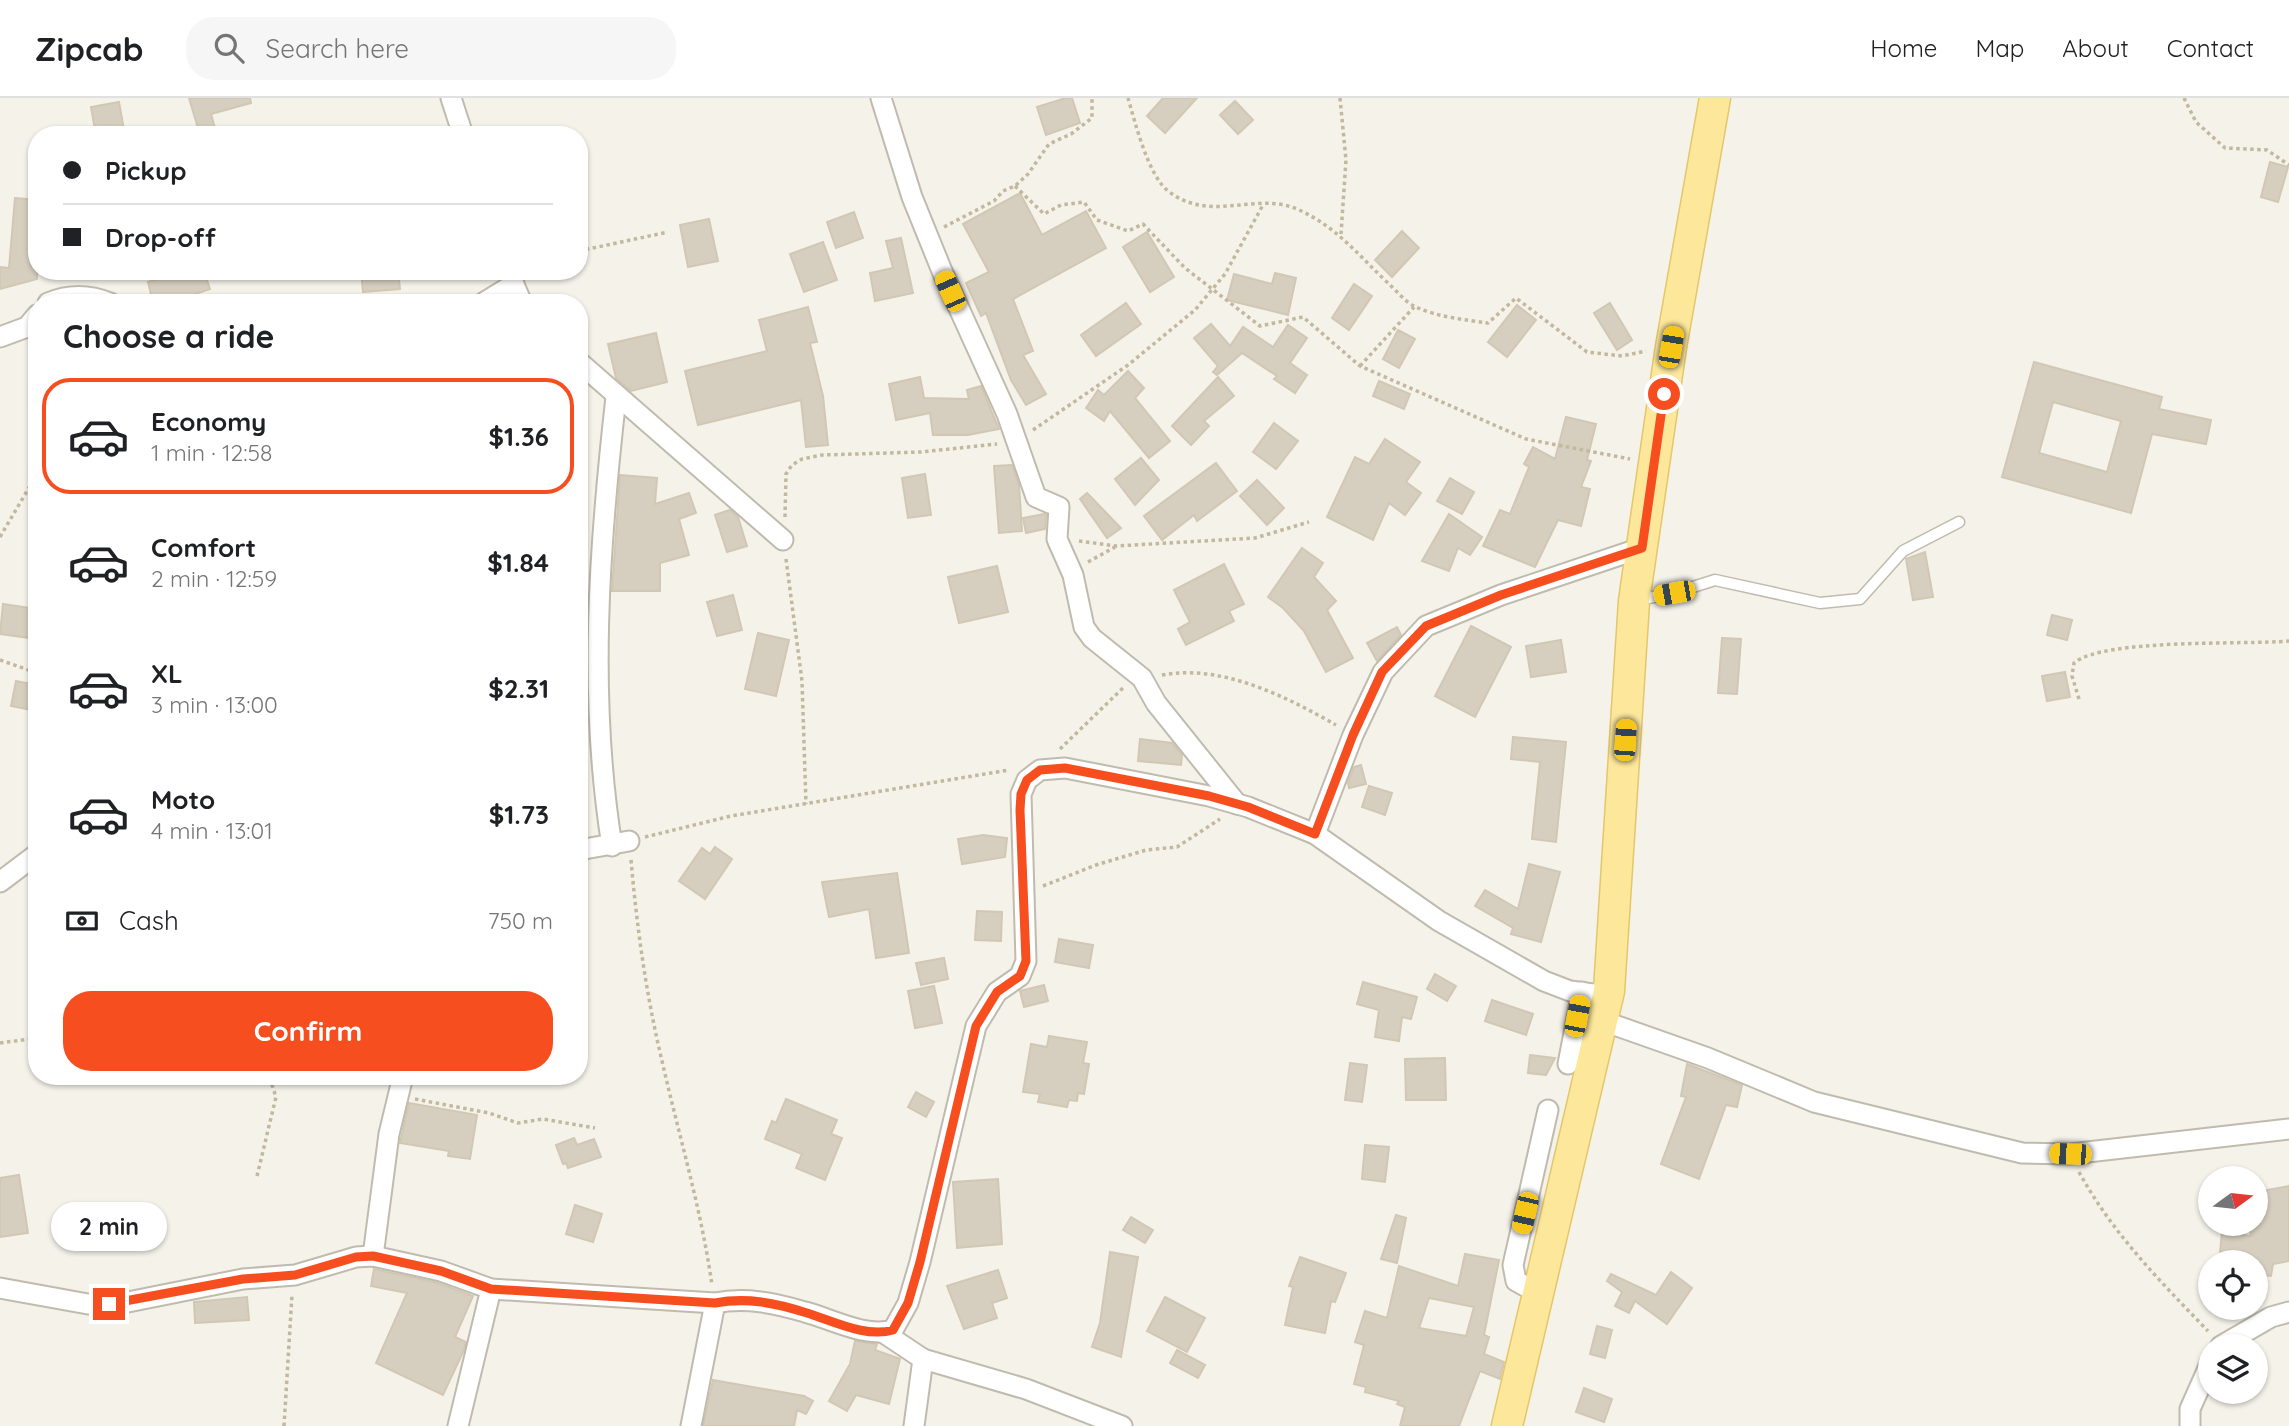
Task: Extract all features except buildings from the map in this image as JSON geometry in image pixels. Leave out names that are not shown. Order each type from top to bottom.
[{"type":"main road","points":[[1507,1426],[1603,1021],[1595,991],[1633,601],[1671,347],[1715,98]]},
{"type":"street","points":[[450,98],[460,126]]},
{"type":"street","points":[[881,98],[912,197],[1007,414],[1036,497],[1059,508],[1057,539],[1073,575],[1084,627],[1092,638],[1142,678],[1156,703],[1237,804]]},
{"type":"street","points":[[493,294],[509,280]]},
{"type":"street","points":[[0,337],[28,326]]},
{"type":"street","points":[[588,371],[783,540]]},
{"type":"street","points":[[588,849],[621,844],[603,789],[597,639],[603,512],[616,397]]},
{"type":"street","points":[[1315,834],[1353,735],[1382,672],[1426,626],[1501,595],[1642,548]]},
{"type":"street","points":[[884,1333],[893,1330],[908,1303],[976,1026],[997,992],[1020,976],[1026,961],[1021,794],[1027,780],[1040,770],[1065,768],[1237,804],[1315,834],[1439,921],[1544,981],[1595,991],[1568,1064]]},
{"type":"street","points":[[0,882],[28,861]]},
{"type":"street","points":[[1603,1021],[1709,1058],[1814,1102],[2022,1153],[2070,1154],[2289,1129]]},
{"type":"street","points":[[373,1256],[389,1134],[401,1086]]},
{"type":"street","points":[[1539,1294],[1516,1281],[1514,1265],[1548,1110]]},
{"type":"street","points":[[0,1288],[88,1304],[109,1304],[243,1279],[295,1275],[356,1257],[373,1256],[441,1271],[491,1289],[715,1303],[751,1300],[884,1333],[923,1359],[1026,1389],[1122,1426]]},
{"type":"street","points":[[458,1426],[491,1289]]},
{"type":"street","points":[[691,1426],[715,1303]]},
{"type":"street","points":[[2242,1334],[2271,1317],[2289,1312]]},
{"type":"street","points":[[914,1426],[923,1359]]},
{"type":"street","points":[[2190,1426],[2190,1409],[2198,1391]]},
{"type":"lane","points":[[1633,601],[1674,593],[1715,580],[1820,603],[1860,599],[1903,551],[1959,522]]},
{"type":"path","points":[[930,238],[960,217],[994,201],[1003,191],[1015,186],[1049,144],[1071,134],[1092,118],[1092,98]]},
{"type":"path","points":[[1128,98],[1142,141],[1166,189],[1203,207],[1293,207],[1341,234],[1414,307],[1441,315],[1480,319],[1484,323],[1516,298],[1587,352],[1622,356],[1671,347]]},
{"type":"path","points":[[1340,98],[1346,160],[1341,234]]},
{"type":"path","points":[[2184,98],[2196,122],[2225,148],[2267,150],[2289,165]]},
{"type":"path","points":[[1015,186],[1044,214],[1061,205],[1084,202],[1097,220],[1128,231],[1143,224],[1211,291],[1260,327],[1286,318],[1303,317],[1360,366],[1526,439],[1653,464]]},
{"type":"path","points":[[806,804],[802,681],[783,540],[786,474],[792,465],[802,459],[822,455],[921,452],[1015,442],[1152,347],[1195,310],[1225,274],[1263,205]]},
{"type":"path","points":[[588,249],[668,232]]},
{"type":"path","points":[[1360,366],[1414,307]]},
{"type":"path","points":[[0,537],[28,489]]},
{"type":"path","points":[[1057,539],[1116,546],[1255,538],[1309,522]]},
{"type":"path","points":[[1073,575],[1116,546]]},
{"type":"path","points":[[2079,699],[2072,676],[2074,663],[2095,652],[2138,647],[2289,642]]},
{"type":"path","points":[[0,660],[28,670]]},
{"type":"path","points":[[715,1303],[697,1196],[661,1060],[621,844],[731,816],[999,771],[1040,770],[1110,698],[1142,678],[1174,672],[1241,681],[1295,702],[1353,735]]},
{"type":"path","points":[[1024,892],[1134,853],[1177,847],[1206,830],[1237,804]]},
{"type":"path","points":[[0,1043],[28,1039]]},
{"type":"path","points":[[257,1177],[276,1097],[273,1085]]},
{"type":"path","points":[[401,1086],[518,1123],[543,1119],[595,1128]]},
{"type":"path","points":[[2070,1154],[2102,1213],[2151,1272],[2210,1334]]},
{"type":"path","points":[[284,1426],[295,1275]]},
{"type":"route","points":[[109,1304],[243,1279],[295,1275],[356,1257],[373,1256],[391,1257],[491,1289],[715,1303],[744,1299],[804,1312],[864,1330],[884,1333],[893,1330],[908,1303],[920,1262],[976,1026],[997,992],[1020,976],[1026,961],[1020,810],[1021,794],[1027,780],[1040,770],[1065,768],[1209,796],[1248,807],[1315,834],[1353,735],[1382,672],[1426,626],[1501,595],[1642,548],[1664,394]]}]
